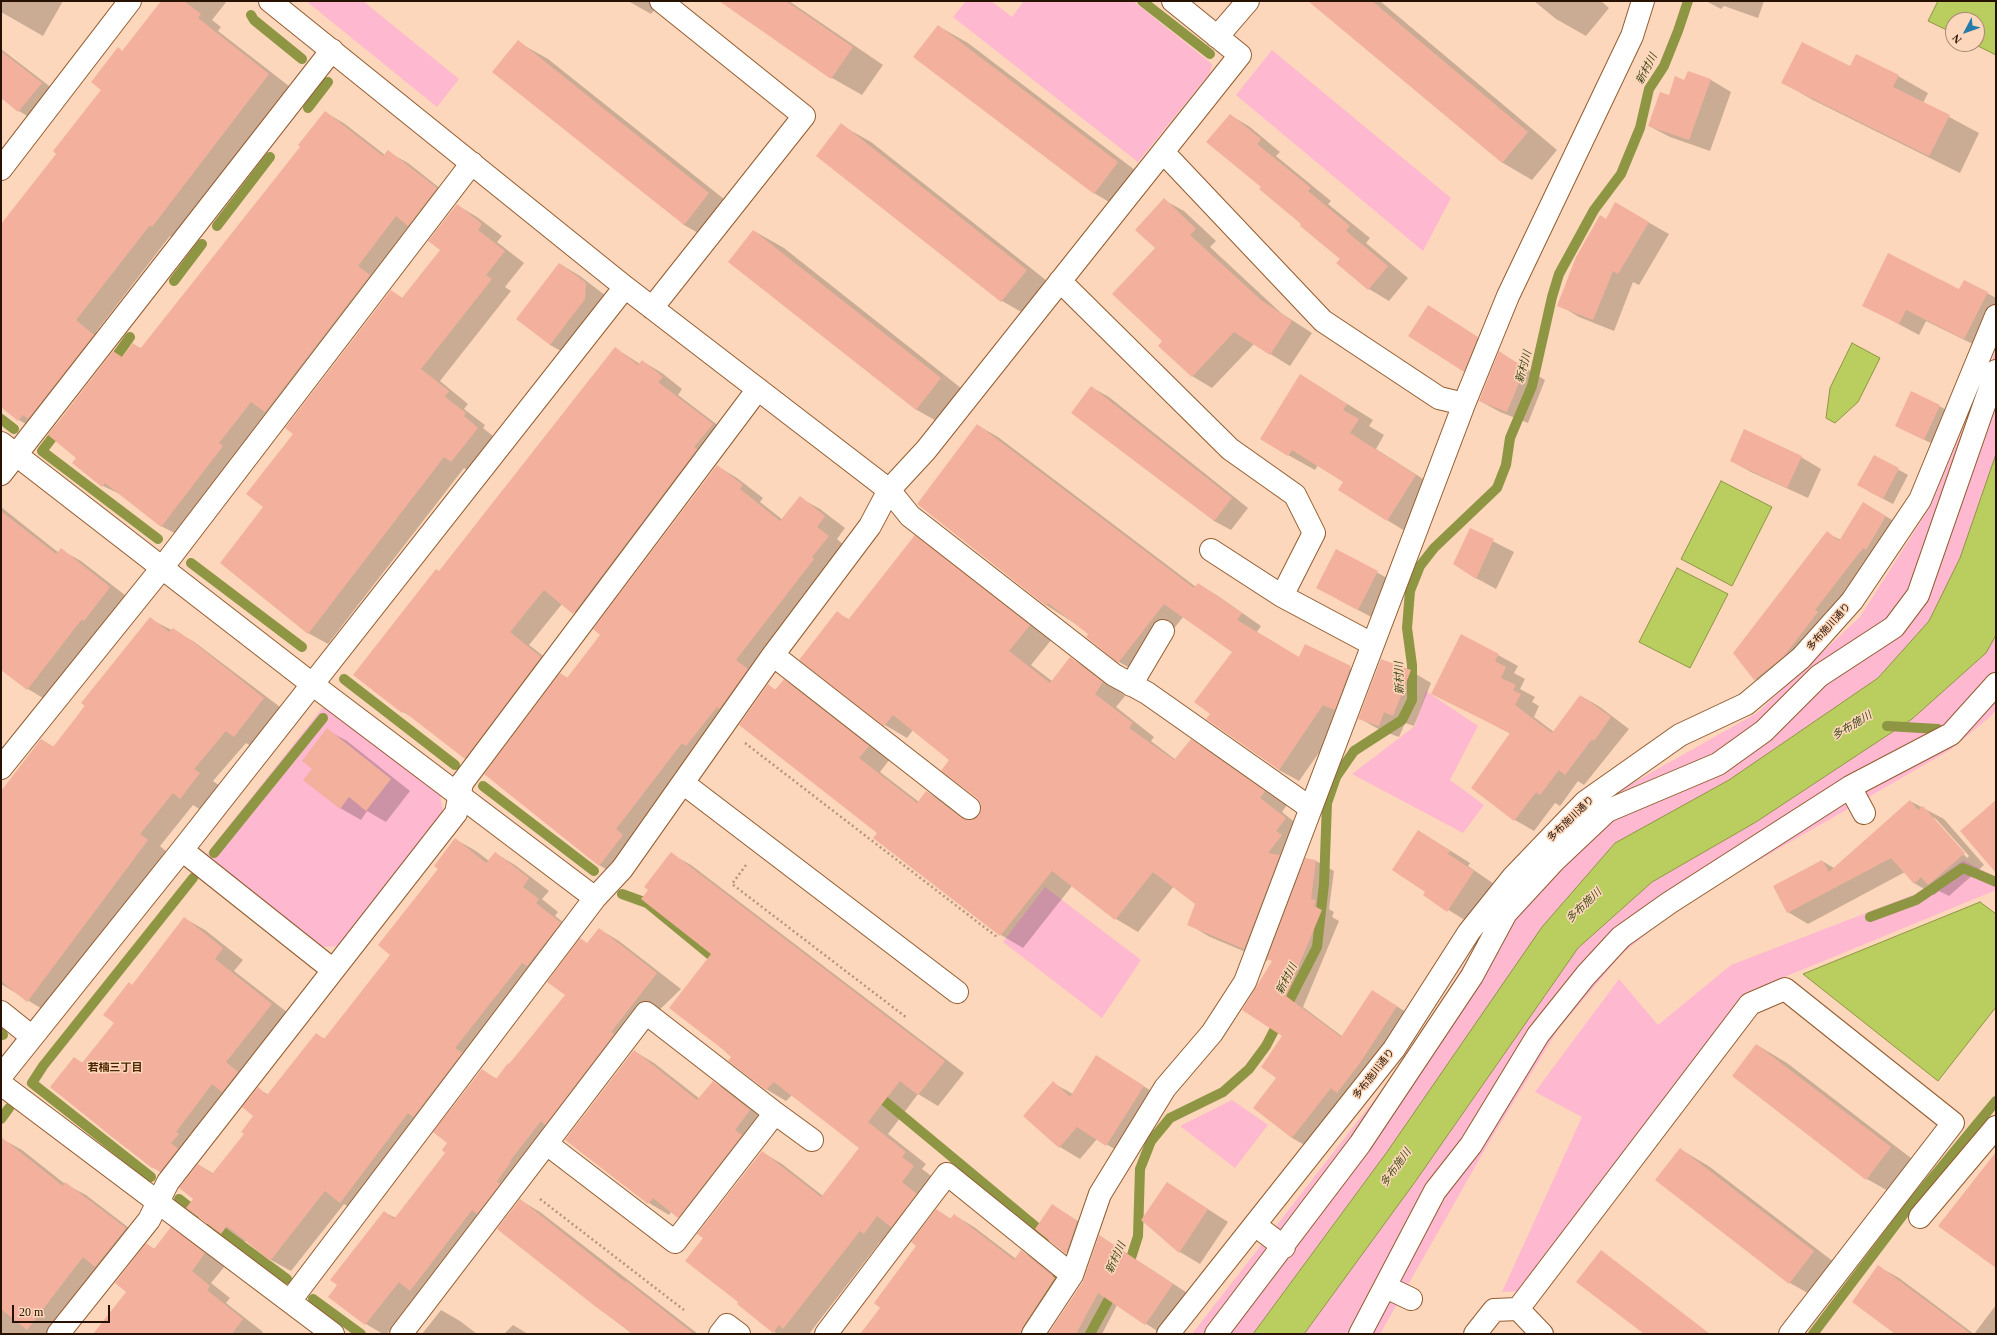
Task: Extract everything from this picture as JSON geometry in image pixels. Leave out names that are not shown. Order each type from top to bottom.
[{"type":"street","points":[[1,169],[130,1]]},
{"type":"street","points":[[652,308],[804,116],[662,1]]},
{"type":"street","points":[[290,1301],[595,898],[622,870],[773,655],[870,526],[889,490],[926,450],[1240,55],[1173,1]]},
{"type":"street","points":[[1217,36],[1248,1]]},
{"type":"street","points":[[1033,1334],[1072,1275],[1100,1194],[1165,1088],[1212,1033],[1245,982],[1309,807],[1464,404],[1508,296],[1632,36],[1643,1]]},
{"type":"street","points":[[272,2],[625,287],[889,490],[910,516],[1114,675],[1147,693],[1309,807]]},
{"type":"street","points":[[1,474],[8,449],[332,50]]},
{"type":"street","points":[[1163,152],[1323,320],[1440,398],[1464,404]]},
{"type":"street","points":[[1,768],[162,568],[472,163]]},
{"type":"street","points":[[1060,281],[1230,449],[1295,495],[1314,533],[1282,596]]},
{"type":"street","points":[[1,1076],[31,1036],[182,850],[625,287]]},
{"type":"street","name":"多布施川通り","points":[[1168,1334],[1394,1049],[1469,932],[1513,877],[1580,807],[1680,735],[1746,704],[1801,658],[1852,601],[1920,500],[1996,316]]},
{"type":"street","points":[[1216,1334],[1284,1247],[1360,1144],[1472,976],[1506,913],[1554,861],[1607,811],[1718,764],[1764,731],[1819,676],[1894,627],[1918,595],[1996,371]]},
{"type":"street","points":[[58,1334],[149,1220],[168,1182],[456,813],[462,783],[758,389]]},
{"type":"street","points":[[8,449],[312,684],[595,898]]},
{"type":"street","points":[[1211,550],[1282,596],[1372,644]]},
{"type":"street","points":[[1131,684],[1163,631]]},
{"type":"street","points":[[773,655],[969,808]]},
{"type":"street","points":[[1360,1334],[1435,1191],[1471,1145],[1538,1035],[1586,976],[1622,937],[1669,903],[1850,787],[1951,734],[1996,684]]},
{"type":"street","points":[[683,783],[957,992]]},
{"type":"street","points":[[1850,787],[1864,813]]},
{"type":"street","points":[[182,850],[332,970]]},
{"type":"street","points":[[1518,1309],[1750,1004],[1785,989],[1953,1123],[1790,1334]]},
{"type":"street","points":[[1,1012],[31,1036]]},
{"type":"street","points":[[401,1334],[646,1013],[812,1140]]},
{"type":"street","points":[[1,1084],[333,1334]]},
{"type":"street","points":[[547,1144],[675,1242],[775,1113]]},
{"type":"street","points":[[1920,1217],[1996,1127]]},
{"type":"street","points":[[826,1334],[947,1174],[1072,1275]]},
{"type":"street","points":[[1255,1225],[1284,1247]]},
{"type":"street","points":[[1386,1287],[1411,1299]]},
{"type":"street","points":[[1475,1334],[1494,1310],[1518,1309],[1542,1334]]},
{"type":"street","points":[[720,1334],[727,1325],[739,1334]]},
{"type":"path","points":[[740,749],[744,743],[997,937]]},
{"type":"path","points":[[762,844],[732,884],[907,1018]]},
{"type":"path","points":[[518,1182],[684,1310]]},
{"type":"shaded area","points":[[306,1],[363,1],[459,79],[437,107]]},
{"type":"shaded area","points":[[966,1],[991,1],[1012,17],[1024,1],[1133,1],[1212,64],[1210,73],[1138,162],[953,17]]},
{"type":"shaded area","points":[[1272,50],[1451,198],[1423,251],[1236,95]]},
{"type":"shaded area","points":[[1996,350],[1996,454],[1960,558],[1929,621],[1878,678],[1729,780],[1615,843],[1253,1334],[1192,1334],[1410,1054],[1493,917],[1560,845],[1622,789],[1757,713],[1860,617],[1930,507]]},
{"type":"shaded area","points":[[1996,635],[1996,709],[1991,716],[1950,750],[1681,905],[1622,954],[1559,1028],[1488,1144],[1380,1334],[1304,1334],[1415,1182],[1578,948],[1652,882],[1756,822],[1912,719],[1986,653]]},
{"type":"shaded area","points":[[1426,691],[1478,726],[1450,780],[1484,805],[1463,833],[1352,774],[1415,726]]},
{"type":"shaded area","points":[[323,707],[440,794],[443,813],[342,946],[322,947],[206,855]]},
{"type":"shaded area","points":[[1963,860],[1996,877],[1996,890],[1748,992],[1522,1291],[1502,1292],[1582,1117],[1535,1092],[1619,979],[1658,1025],[1731,965],[1918,893]]},
{"type":"shaded area","points":[[1045,887],[1141,960],[1102,1018],[1003,942]]},
{"type":"shaded area","points":[[1232,1100],[1268,1125],[1235,1168],[1180,1126]]},
{"type":"water","points":[[1938,1],[1996,1],[1996,55],[1985,50],[1985,12],[1945,12],[1945,29],[1928,21]]},
{"type":"water","points":[[1852,343],[1880,358],[1858,402],[1835,423],[1826,418],[1830,388]]},
{"type":"water","name":"多布施川","points":[[1996,454],[1996,635],[1986,653],[1912,719],[1756,822],[1652,882],[1578,948],[1415,1182],[1304,1334],[1253,1334],[1387,1152],[1542,927],[1615,843],[1729,780],[1878,678],[1929,621],[1960,558]]},
{"type":"water","points":[[1721,481],[1772,507],[1732,586],[1681,559]]},
{"type":"water","points":[[1677,568],[1728,594],[1690,668],[1639,642]]},
{"type":"water","points":[[1980,902],[1996,914],[1996,1007],[1938,1081],[1803,974]]},
{"type":"building","points":[[161,1],[184,1],[201,14],[198,18],[269,74],[152,227],[150,225],[76,320],[94,335],[28,419],[23,415],[18,421],[1,407],[1,224],[56,154],[53,151],[101,90],[91,82],[118,47],[122,51]]},
{"type":"building","points":[[719,1],[786,1],[853,47],[831,79]]},
{"type":"building","points":[[1308,1],[1372,1],[1528,132],[1502,163]]},
{"type":"building","points":[[938,25],[1118,162],[1094,194],[913,57]]},
{"type":"building","points":[[518,40],[709,193],[684,225],[492,72]]},
{"type":"building","points":[[1802,42],[1850,66],[1856,54],[1899,75],[1893,87],[1950,115],[1929,156],[1781,83]]},
{"type":"building","points":[[1,51],[42,83],[18,112],[1,98]]},
{"type":"building","points":[[1688,71],[1711,79],[1689,140],[1648,126],[1660,92],[1669,95],[1675,76],[1684,80]]},
{"type":"building","points":[[325,111],[383,156],[388,150],[437,188],[408,226],[396,216],[358,266],[370,275],[265,412],[251,402],[219,443],[223,446],[161,527],[105,483],[102,487],[72,463],[76,458],[48,435],[113,351],[122,357],[133,343],[140,349],[300,147],[298,145]]},
{"type":"building","points":[[1230,114],[1261,139],[1257,144],[1311,188],[1308,191],[1350,226],[1346,231],[1388,266],[1368,290],[1336,263],[1340,259],[1259,189],[1261,187],[1206,142]]},
{"type":"building","points":[[841,123],[1027,270],[1001,302],[816,156]]},
{"type":"building","points":[[1164,198],[1196,229],[1190,235],[1261,300],[1292,321],[1270,355],[1234,332],[1192,377],[1158,346],[1162,341],[1112,294],[1155,248],[1135,230]]},
{"type":"building","points":[[1615,202],[1649,222],[1618,274],[1613,271],[1593,320],[1557,306],[1576,257],[1600,215],[1606,219]]},
{"type":"building","points":[[457,204],[482,224],[478,230],[505,251],[486,275],[492,279],[421,369],[449,391],[445,397],[466,413],[464,416],[478,428],[451,462],[444,457],[308,634],[220,563],[263,507],[246,494],[293,434],[285,428],[391,290],[402,298],[440,250],[428,241]]},
{"type":"building","points":[[753,230],[941,378],[916,410],[728,262]]},
{"type":"building","points":[[1888,253],[1959,289],[1964,280],[1988,292],[1964,339],[1906,310],[1899,324],[1862,306]]},
{"type":"building","points":[[559,263],[586,283],[585,299],[550,345],[516,319]]},
{"type":"building","points":[[1428,305],[1478,337],[1464,372],[1408,336]]},
{"type":"building","points":[[615,347],[638,365],[642,360],[663,377],[658,382],[713,424],[694,447],[697,449],[573,614],[544,590],[510,632],[541,657],[465,759],[353,675],[436,569],[439,571]]},
{"type":"building","points":[[1499,351],[1525,368],[1507,412],[1479,401]]},
{"type":"building","points":[[1300,374],[1347,404],[1343,410],[1359,419],[1350,433],[1416,475],[1387,521],[1338,490],[1343,482],[1292,450],[1288,456],[1260,439]]},
{"type":"building","points":[[1091,386],[1232,498],[1214,521],[1071,413]]},
{"type":"building","points":[[1911,391],[1940,405],[1924,440],[1895,426]]},
{"type":"building","points":[[977,424],[1194,588],[1198,583],[1242,613],[1237,620],[1299,657],[1305,644],[1351,666],[1335,710],[1323,705],[1279,770],[1206,719],[1210,714],[1194,702],[1232,652],[1164,604],[1118,663],[1086,637],[1088,634],[1048,603],[1046,606],[917,504]]},
{"type":"building","points":[[1744,429],[1802,456],[1787,488],[1730,461]]},
{"type":"building","points":[[1874,455],[1899,468],[1883,499],[1857,485]]},
{"type":"building","points":[[717,465],[743,485],[740,489],[780,521],[800,496],[825,516],[817,527],[829,536],[812,557],[814,559],[736,660],[748,669],[719,709],[717,707],[686,746],[682,743],[616,829],[623,835],[599,866],[484,774],[560,673],[567,678],[600,635],[593,629]]},
{"type":"building","points":[[1863,502],[1886,516],[1866,550],[1863,548],[1815,610],[1818,612],[1784,656],[1754,680],[1733,653],[1827,531],[1839,541]]},
{"type":"building","points":[[1,511],[56,554],[61,548],[110,587],[84,621],[82,619],[27,690],[1,670]]},
{"type":"building","points":[[1470,528],[1494,539],[1476,579],[1453,564]]},
{"type":"building","points":[[915,535],[1030,625],[1009,651],[1050,683],[1070,657],[1103,682],[1095,694],[1133,723],[1129,728],[1174,760],[1191,739],[1265,791],[1260,798],[1286,818],[1276,831],[1282,835],[1268,853],[1280,855],[1244,949],[1187,925],[1195,904],[1153,872],[1115,920],[1052,871],[1000,936],[873,838],[877,833],[739,725],[768,684],[775,690],[784,679],[869,746],[859,758],[917,803],[926,791],[962,818],[973,820],[979,816],[981,804],[977,798],[941,771],[949,760],[893,715],[884,726],[799,660],[837,611],[848,620]]},
{"type":"building","points":[[1336,549],[1378,571],[1358,610],[1316,588]]},
{"type":"building","points":[[150,617],[169,632],[173,628],[192,641],[264,698],[234,737],[226,731],[194,769],[200,773],[180,799],[173,793],[140,834],[148,840],[27,1002],[1,981],[1,791],[41,739],[53,747],[85,706],[81,703]]},
{"type":"building","points":[[1461,634],[1499,654],[1495,661],[1506,667],[1501,678],[1516,685],[1513,690],[1521,694],[1515,705],[1552,733],[1580,695],[1611,717],[1594,741],[1592,739],[1565,775],[1559,770],[1540,795],[1536,792],[1514,821],[1471,788],[1510,733],[1431,694]]},
{"type":"building","points":[[1381,659],[1411,670],[1393,716],[1384,712],[1379,726],[1358,719]]},
{"type":"building","points":[[327,728],[391,779],[366,811],[349,797],[340,809],[303,780],[312,769],[302,761]]},
{"type":"building","points":[[1910,800],[1918,810],[1923,806],[1965,853],[1928,885],[1921,877],[1914,884],[1891,858],[1787,913],[1773,886],[1822,860],[1829,872]]},
{"type":"building","points":[[1996,800],[1996,873],[1960,831]]},
{"type":"building","points":[[1418,830],[1450,851],[1448,854],[1474,871],[1447,912],[1423,895],[1425,892],[1392,870]]},
{"type":"building","points":[[455,838],[486,863],[495,852],[529,878],[523,887],[539,899],[536,903],[561,923],[527,966],[522,963],[455,1048],[462,1053],[413,1117],[408,1113],[340,1203],[325,1191],[270,1261],[227,1226],[221,1234],[186,1208],[193,1199],[179,1188],[198,1164],[212,1174],[244,1134],[241,1132],[253,1116],[242,1107],[258,1087],[267,1095],[316,1033],[324,1039],[390,955],[378,945],[438,869],[434,866]]},
{"type":"building","points":[[671,852],[945,1061],[918,1095],[900,1081],[868,1122],[906,1152],[902,1157],[914,1166],[902,1182],[917,1194],[891,1227],[877,1216],[864,1234],[860,1231],[783,1329],[779,1325],[773,1333],[737,1304],[738,1302],[685,1261],[703,1238],[697,1234],[762,1151],[821,1197],[859,1148],[774,1082],[766,1090],[728,1061],[731,1057],[721,1048],[669,1008],[711,954],[641,899],[648,890],[644,887]]},
{"type":"building","points":[[1305,858],[1316,860],[1311,899],[1316,900],[1314,906],[1322,910],[1286,996],[1341,1037],[1372,990],[1397,1006],[1360,1063],[1337,1093],[1331,1088],[1292,1138],[1253,1108],[1276,1078],[1261,1067],[1282,1036],[1242,1010],[1272,961],[1267,959]]},
{"type":"building","points":[[184,917],[223,948],[215,959],[272,1004],[226,1062],[238,1072],[222,1092],[212,1084],[176,1132],[179,1134],[171,1143],[178,1149],[160,1172],[153,1167],[152,1168],[50,1087],[74,1057],[82,1063],[114,1023],[103,1015],[129,982],[132,985]]},
{"type":"building","points":[[599,928],[657,973],[611,1032],[614,1034],[545,1125],[541,1121],[510,1161],[511,1162],[497,1181],[500,1184],[477,1214],[472,1210],[410,1291],[399,1282],[365,1325],[328,1297],[337,1285],[330,1280],[384,1211],[394,1219],[445,1153],[442,1150],[447,1143],[433,1132],[482,1069],[496,1079],[508,1063],[509,1064],[565,995],[547,982],[580,938],[587,943]]},
{"type":"building","points":[[1756,1044],[1891,1147],[1866,1180],[1732,1076]]},
{"type":"building","points":[[634,1050],[697,1100],[713,1081],[750,1110],[735,1130],[742,1135],[678,1218],[653,1198],[648,1204],[565,1140]]},
{"type":"building","points":[[1096,1055],[1144,1086],[1106,1146],[1077,1127],[1059,1148],[1023,1116],[1053,1081],[1070,1097]]},
{"type":"building","points":[[1,1137],[63,1186],[65,1182],[126,1228],[95,1267],[83,1257],[27,1330],[1,1309]]},
{"type":"building","points":[[1680,1148],[1814,1251],[1789,1284],[1655,1180]]},
{"type":"building","points":[[1996,1152],[1996,1268],[1938,1226]]},
{"type":"building","points":[[1167,1182],[1208,1209],[1179,1253],[1141,1220]]},
{"type":"building","points":[[520,1199],[625,1282],[626,1281],[694,1334],[633,1334],[596,1307],[497,1229]]},
{"type":"building","points":[[1052,1204],[1077,1221],[1066,1254],[1035,1229]]},
{"type":"building","points":[[936,1209],[950,1219],[954,1214],[1014,1260],[1021,1250],[1055,1278],[1023,1327],[1021,1334],[860,1334],[880,1308],[874,1303],[916,1246],[911,1242]]},
{"type":"building","points":[[171,1227],[205,1253],[192,1271],[210,1286],[207,1290],[243,1319],[232,1334],[93,1334],[126,1292],[115,1283],[146,1243],[154,1249]]},
{"type":"building","points":[[1099,1235],[1173,1284],[1145,1325],[1098,1293],[1076,1334],[1048,1334],[1083,1282]]},
{"type":"building","points":[[1601,1250],[1710,1334],[1644,1334],[1576,1282]]},
{"type":"building","points":[[1878,1265],[1971,1334],[1895,1334],[1852,1302]]},
{"type":"waterway","points":[[1142,1],[1210,54]]},
{"type":"waterway","name":"新村川","points":[[1125,1269],[1131,1258],[1138,1236],[1140,1169],[1151,1141],[1170,1118],[1223,1092],[1249,1069],[1266,1046],[1317,947],[1324,884],[1327,803],[1336,777],[1354,751],[1402,720],[1412,700],[1412,665],[1407,628],[1410,591],[1420,566],[1434,548],[1497,488],[1506,465],[1510,438],[1532,386],[1552,297],[1559,274],[1594,210],[1621,174],[1640,128],[1649,89],[1664,66],[1688,1]]},
{"type":"waterway","points":[[251,15],[254,20],[302,59]]},
{"type":"waterway","points":[[308,108],[328,82]]},
{"type":"waterway","points":[[217,226],[270,157]]},
{"type":"waterway","points":[[174,281],[202,244]]},
{"type":"waterway","points":[[113,361],[130,337]]},
{"type":"waterway","points":[[1,419],[14,429]]},
{"type":"waterway","points":[[59,429],[42,451],[158,539]]},
{"type":"waterway","points":[[191,563],[302,647]]},
{"type":"waterway","points":[[344,679],[455,765]]},
{"type":"waterway","points":[[214,853],[323,718]]},
{"type":"waterway","points":[[1887,726],[1938,729]]},
{"type":"waterway","points":[[483,786],[594,871]]},
{"type":"waterway","points":[[1870,917],[1916,900],[1963,868],[1996,882]]},
{"type":"waterway","points":[[151,1177],[32,1083],[43,1066],[193,878]]},
{"type":"waterway","points":[[622,894],[647,903],[720,963]]},
{"type":"waterway","points":[[875,1093],[1047,1236]]},
{"type":"waterway","points":[[1813,1334],[1912,1203],[1996,1101]]},
{"type":"waterway","points":[[1,1119],[9,1108]]},
{"type":"waterway","points":[[179,1199],[197,1213]]},
{"type":"waterway","points":[[212,1224],[287,1279]]},
{"type":"waterway","points":[[1020,1334],[1055,1280]]},
{"type":"waterway","name":"新村川","points":[[1090,1334],[1115,1288]]},
{"type":"waterway","points":[[313,1299],[361,1334]]},
{"type":"district","name":"若楠三丁目","points":[[115,1068]]}]
